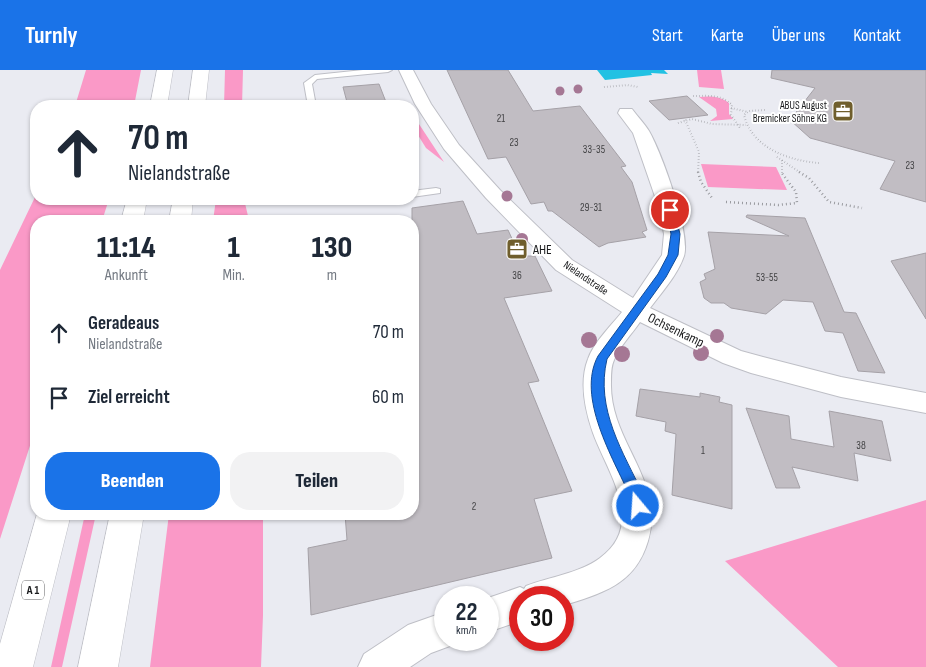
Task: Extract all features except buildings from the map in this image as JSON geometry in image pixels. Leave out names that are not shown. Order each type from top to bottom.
[{"type":"highway","points":[[152,70],[159,100]]},
{"type":"highway","points":[[161,100],[165,70]]},
{"type":"highway","points":[[197,100],[201,70]]},
{"type":"highway","name":"A 1","points":[[13,667],[52,520]]},
{"type":"highway","points":[[98,667],[126,520]]},
{"type":"street","name":"Nielandstraße","points":[[406,70],[423,104],[453,148],[493,194],[564,265],[635,310]]},
{"type":"street","points":[[626,113],[641,132],[670,210],[675,234],[673,255],[662,275],[635,310]]},
{"type":"street","name":"Ochsenkamp","points":[[569,586],[611,570],[627,554],[635,535],[638,516],[637,496],[602,420],[597,385],[602,358],[635,310],[732,357],[760,366],[841,387],[926,403]]},
{"type":"street","points":[[377,667],[421,638],[434,634]]},
{"type":"lane","points":[[311,100],[308,84],[316,78],[388,70]]},
{"type":"lane","points":[[419,193],[436,191]]},
{"type":"path","points":[[604,87],[627,84],[638,87]]},
{"type":"path","points":[[620,86],[622,90]]},
{"type":"path","points":[[692,96],[719,96],[728,101],[732,115],[740,128]]},
{"type":"path","points":[[731,108],[748,112],[765,110]]},
{"type":"path","points":[[748,112],[744,115],[746,125],[757,139],[784,155],[803,162],[820,163]]},
{"type":"path","points":[[678,123],[685,120],[712,124],[746,125]]},
{"type":"path","points":[[685,120],[699,152],[695,162],[698,175],[712,198]]},
{"type":"path","points":[[777,157],[809,178],[829,202],[862,208]]},
{"type":"path","points":[[726,202],[778,205],[797,203],[796,192],[781,172],[782,160]]},
{"type":"shaded area","points":[[86,70],[141,70],[135,100],[77,100]]},
{"type":"shaded area","points":[[225,70],[243,70],[242,100],[224,100]]},
{"type":"shaded area","points":[[697,70],[721,70],[724,89],[699,87]]},
{"type":"shaded area","points":[[699,97],[715,97],[726,101],[729,103],[729,114],[733,119],[710,121],[717,116],[716,109]]},
{"type":"shaded area","points":[[419,124],[444,162],[426,148],[419,137]]},
{"type":"shaded area","points":[[701,164],[776,167],[787,190],[708,187]]},
{"type":"shaded area","points":[[31,205],[107,205],[104,215],[30,215],[30,446],[0,539],[0,270]]},
{"type":"shaded area","points":[[215,205],[245,205],[248,215],[214,215]]},
{"type":"shaded area","points":[[926,500],[926,667],[838,667],[725,561]]},
{"type":"shaded area","points":[[84,520],[95,520],[62,667],[51,667]]},
{"type":"shaded area","points":[[168,520],[263,520],[261,667],[150,667]]},
{"type":"water","points":[[597,70],[664,70],[668,74],[651,73],[652,75],[605,80]]},
{"type":"place","name":"ABUS August Bremicker Söhne KG","points":[[843,111]]},
{"type":"place","name":"AHE","points":[[517,249]]},
{"type":"route","points":[[638,506],[637,496],[609,439],[602,420],[597,385],[602,358],[662,275],[673,255],[675,234],[670,210]]}]
